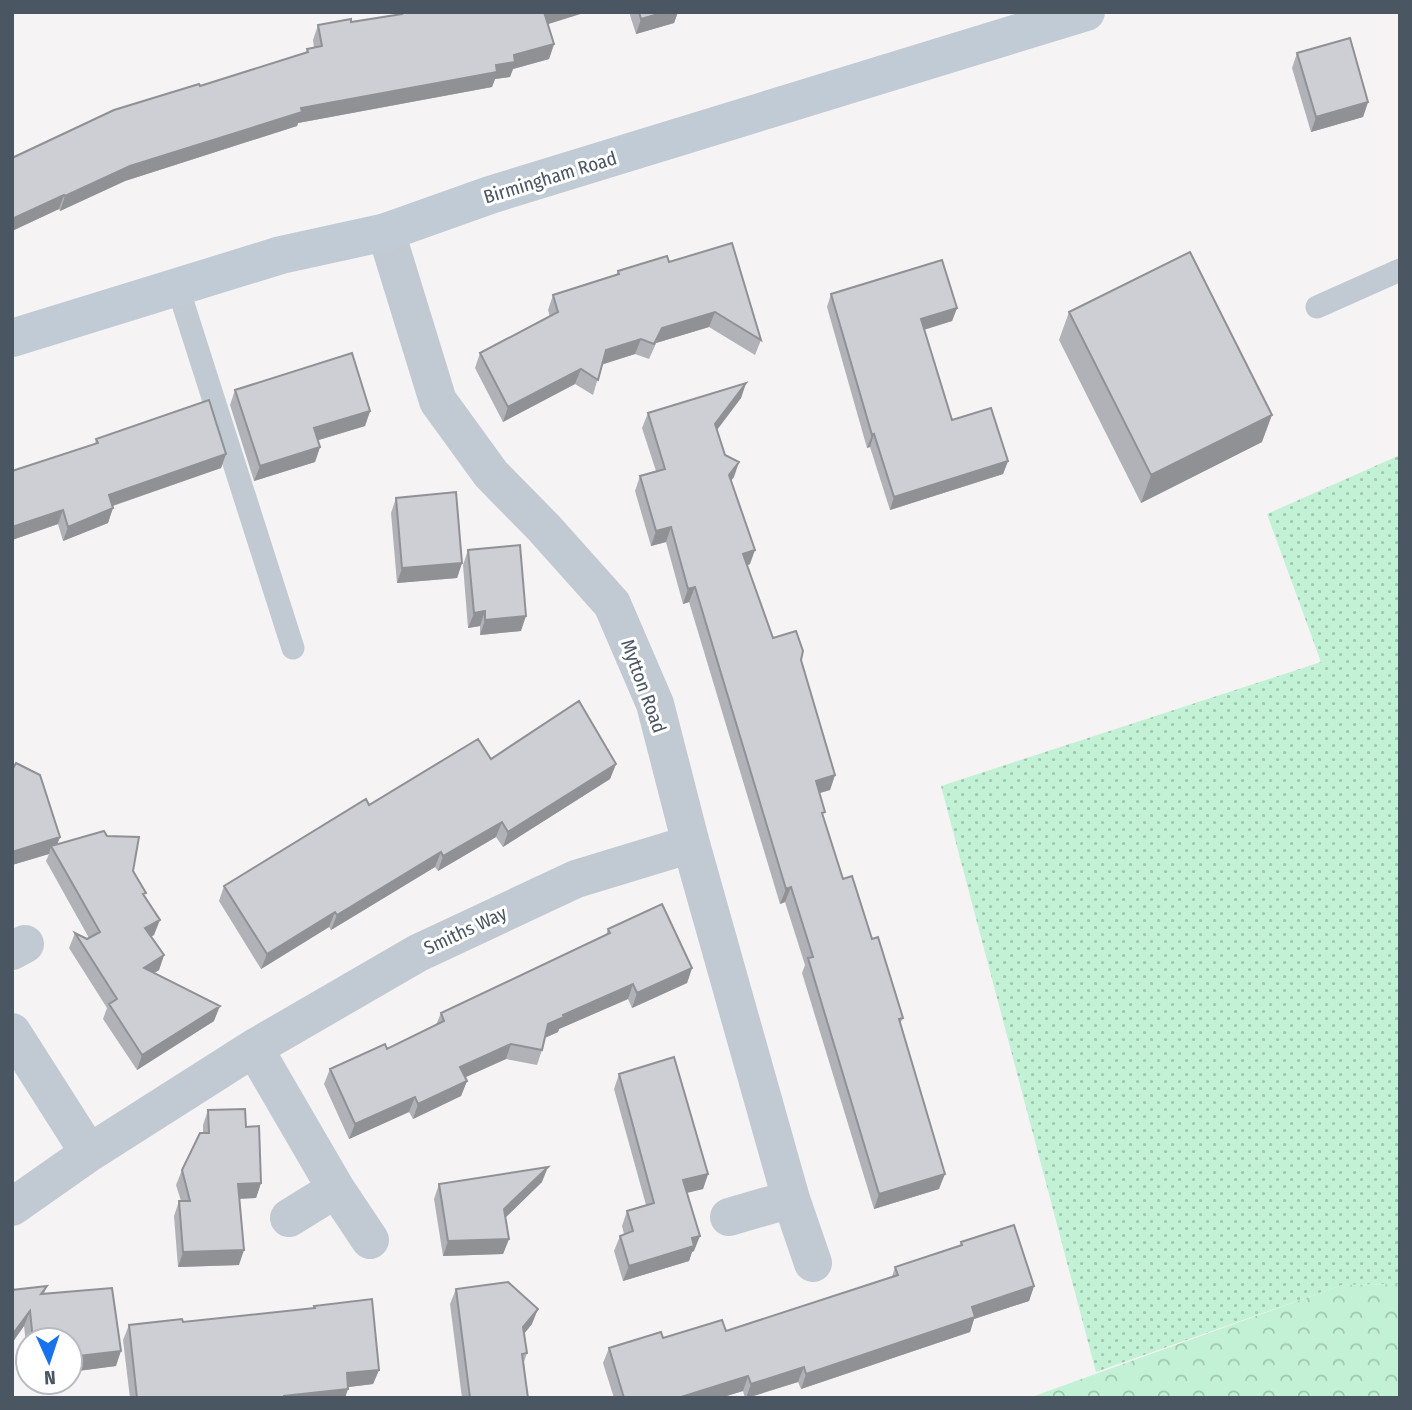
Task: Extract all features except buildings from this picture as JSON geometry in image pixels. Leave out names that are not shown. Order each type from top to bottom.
[{"type":"main road","name":"Birmingham Road","points":[[12,338],[281,256],[386,232],[490,195],[1086,12]]},
{"type":"street","name":"Mytton Road","points":[[386,232],[438,401],[491,474],[612,604],[654,704],[791,1199],[813,1263]]},
{"type":"street","name":"Smiths Way","points":[[12,1207],[89,1153],[254,1048],[418,953],[576,879],[691,844]]},
{"type":"street","points":[[12,1031],[89,1153]]},
{"type":"street","points":[[254,1048],[336,1189],[370,1240]]},
{"type":"street","points":[[289,1218],[336,1189]]},
{"type":"street","points":[[729,1217],[791,1199]]},
{"type":"lane","points":[[1317,307],[1400,270]]},
{"type":"lane","points":[[178,288],[293,648]]},
{"type":"green space","points":[[1400,455],[1400,1284],[1342,1285],[1096,1372],[941,786],[1321,662],[1267,514]]},
{"type":"green space","points":[[1400,1284],[1400,1398],[1029,1398],[1342,1285]]}]
